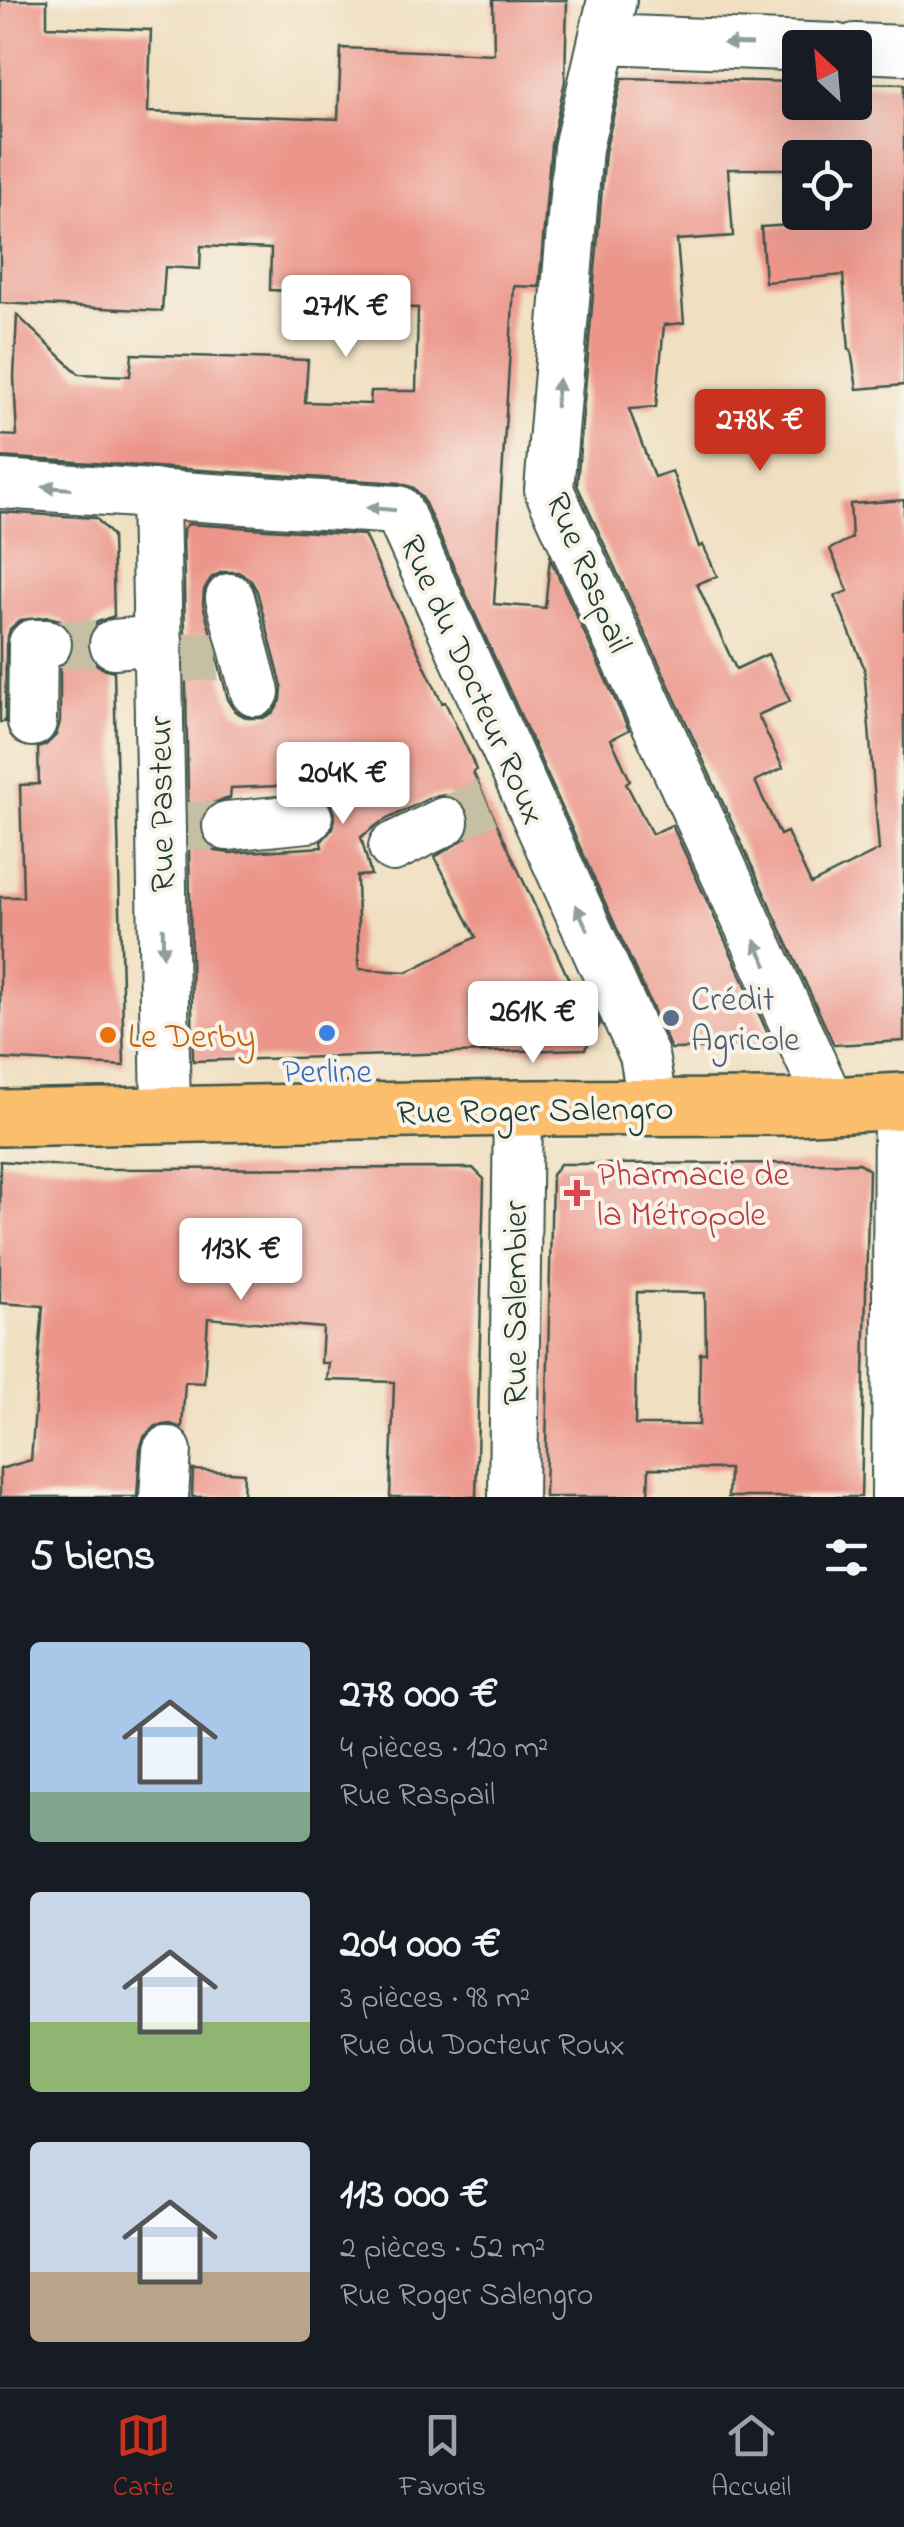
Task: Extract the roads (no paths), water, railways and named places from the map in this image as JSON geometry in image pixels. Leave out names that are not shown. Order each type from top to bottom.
[{"type":"main road","name":"Rue Roger Salengro","points":[[0,1086],[166,1113]]},
{"type":"main road","name":"Rue Roger Salengro","points":[[0,1118],[901,1102]]},
{"type":"street","points":[[608,20],[782,41]]},
{"type":"street","name":"Rue Raspail","points":[[608,20],[578,148],[549,490],[832,1105]]},
{"type":"street","points":[[872,49],[904,50]]},
{"type":"street","name":"Rue du Docteur Roux","points":[[0,484],[398,510],[504,793],[644,1055],[654,1106]]},
{"type":"street","name":"Rue Pasteur","points":[[155,494],[189,658],[190,826],[166,1113]]},
{"type":"street","points":[[189,658],[230,598]]},
{"type":"street","points":[[32,722],[33,644],[46,644]]},
{"type":"street","points":[[190,826],[308,818]]},
{"type":"street","points":[[393,847],[444,822]]},
{"type":"street","points":[[896,1497],[901,1102]]},
{"type":"street","name":"Rue Salembier","points":[[513,1497],[518,1108]]},
{"type":"tunnel","points":[[47,644],[114,644]]},
{"type":"tunnel","points":[[176,658],[217,656]]},
{"type":"tunnel","points":[[444,822],[487,802]]},
{"type":"tunnel","points":[[181,826],[227,826]]},
{"type":"place","name":"Crédit Agricole","points":[[671,1018]]},
{"type":"place","name":"Perline","points":[[327,1033]]},
{"type":"place","name":"Le Derby","points":[[108,1035]]},
{"type":"place","name":"Pharmacie de la Métropole","points":[[577,1193]]}]
